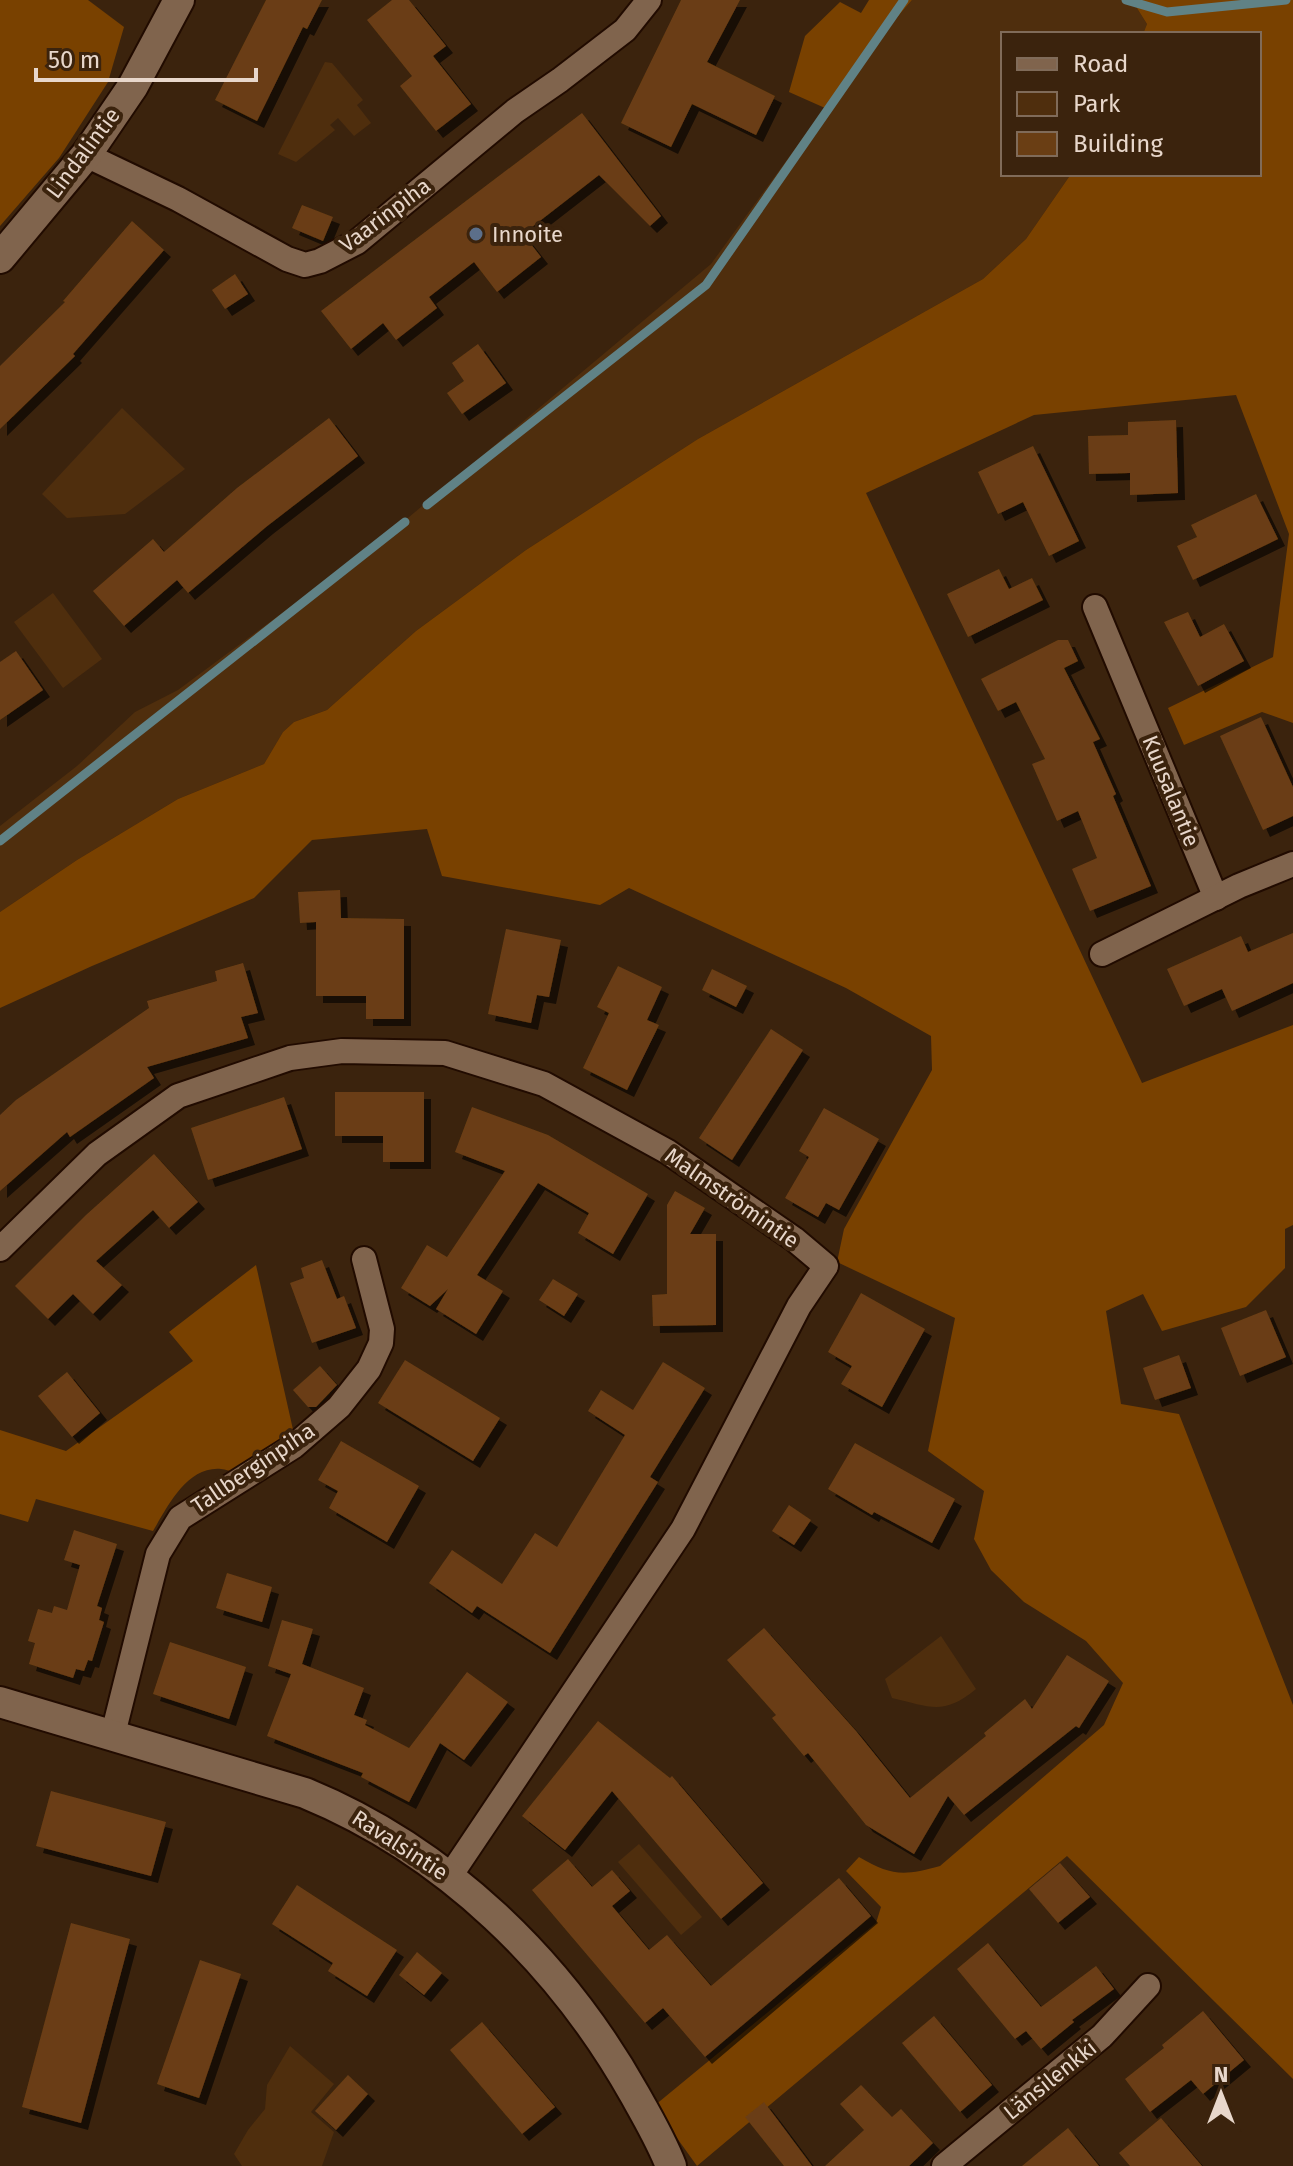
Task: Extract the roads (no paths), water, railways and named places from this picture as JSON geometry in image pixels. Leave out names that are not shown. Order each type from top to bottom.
[{"type":"street","name":"Lindalintie","points":[[0,258],[86,155],[133,86],[179,0]]},
{"type":"street","name":"Vaarinpiha","points":[[86,155],[178,199],[287,259],[305,265],[320,261],[357,242],[515,111],[625,30],[649,0]]},
{"type":"street","name":"Kuusalantie","points":[[1095,607],[1216,898]]},
{"type":"street","points":[[1102,954],[1293,864]]},
{"type":"street","name":"Malmströmintie","points":[[0,1249],[97,1154],[178,1096],[290,1058],[342,1051],[445,1053],[544,1084],[668,1152],[794,1239],[826,1266],[799,1306],[683,1529],[450,1876]]},
{"type":"street","name":"Tallberginpiha","points":[[113,1734],[158,1554],[180,1518],[294,1446],[339,1407],[369,1369],[381,1343],[382,1329],[364,1259]]},
{"type":"street","name":"Ravalsintie","points":[[0,1702],[260,1778],[347,1810],[450,1876],[512,1931],[610,2051],[671,2166]]},
{"type":"street","name":"Länsilenkki","points":[[944,2166],[1102,2036],[1148,1986]]},
{"type":"waterway","points":[[427,505],[706,285],[904,0]]},
{"type":"waterway","points":[[1126,0],[1167,12],[1286,0]]},
{"type":"waterway","points":[[0,841],[405,522]]},
{"type":"place","name":"Innoite","points":[[476,234]]}]
